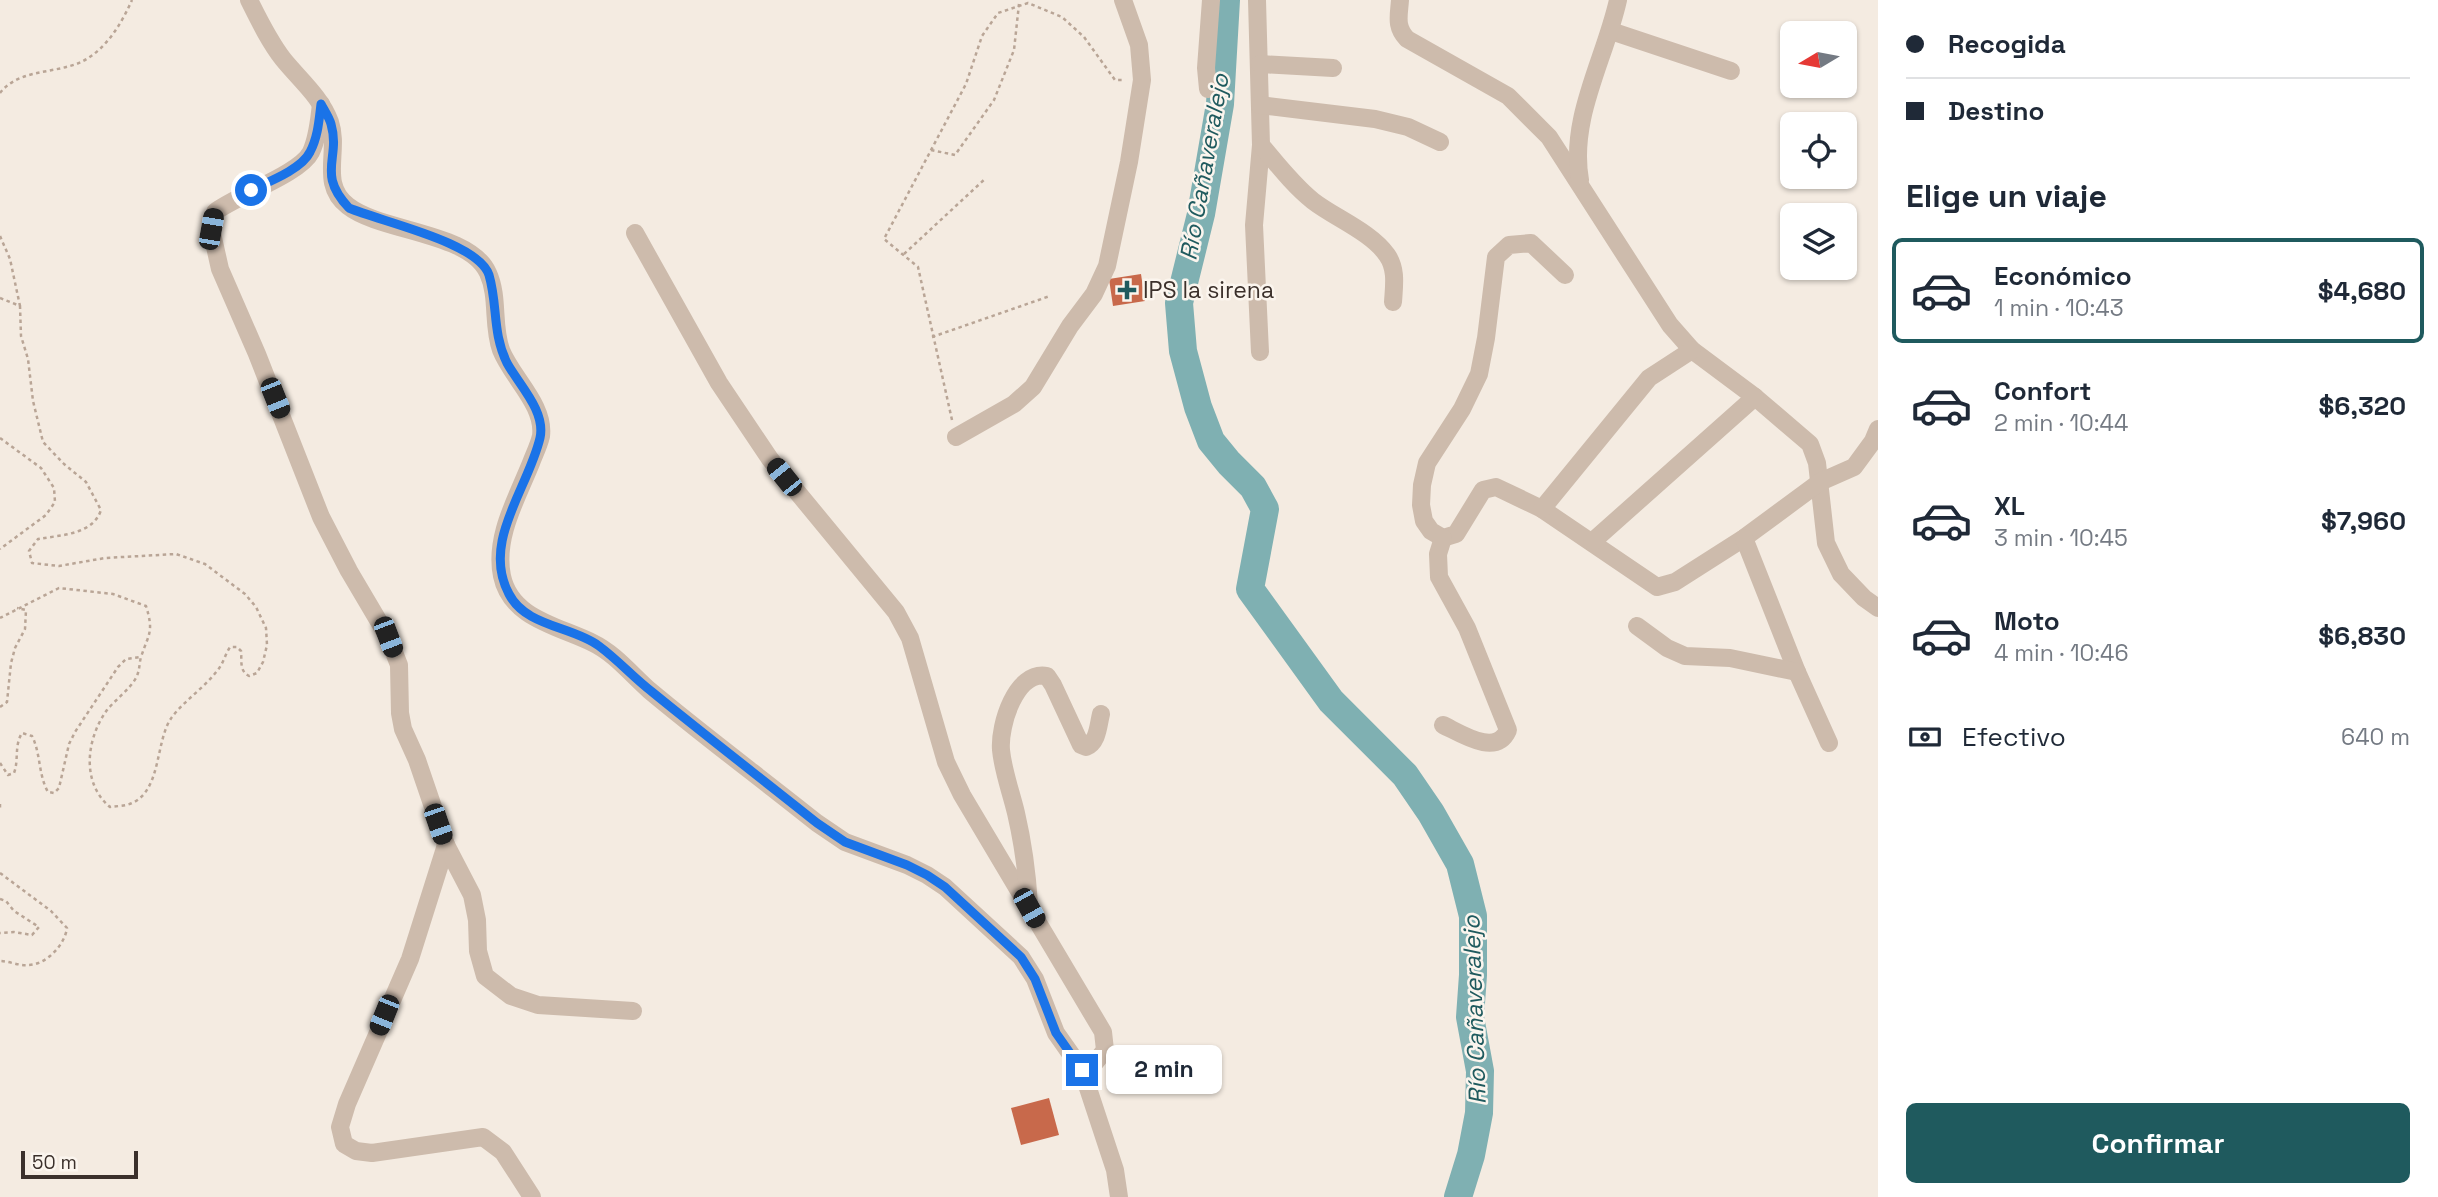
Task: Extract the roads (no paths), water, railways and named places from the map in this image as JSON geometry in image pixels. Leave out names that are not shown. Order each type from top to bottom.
[{"type":"street","points":[[249,0],[281,56],[321,104],[331,124],[331,175],[337,194],[349,208],[454,244],[474,255],[488,271],[501,350],[540,419],[541,436],[505,527],[499,558],[509,596],[522,611],[597,644],[649,689],[817,823],[845,842],[907,865],[945,887],[1021,957],[1035,979],[1056,1033],[1082,1070],[1115,1170],[1119,1197]]},
{"type":"street","points":[[956,437],[1014,404],[1033,387],[1070,326],[1094,294],[1107,266],[1129,162],[1142,80],[1139,45],[1123,0]]},
{"type":"street","points":[[1208,89],[1206,68],[1211,0]]},
{"type":"street","points":[[1257,0],[1261,145],[1254,225],[1261,352]]},
{"type":"street","points":[[1400,0],[1398,22],[1406,39],[1508,96],[1549,137],[1670,326],[1692,350],[1755,397],[1810,444],[1818,463],[1826,543],[1841,574],[1864,598],[1878,608]]},
{"type":"street","points":[[1581,185],[1577,158],[1580,131],[1618,0]]},
{"type":"street","points":[[1611,31],[1731,71]]},
{"type":"street","points":[[1260,64],[1333,68]]},
{"type":"street","points":[[321,104],[310,154],[291,170],[229,201],[215,212],[211,229],[220,269],[257,354],[321,517],[392,646],[399,665],[403,729],[446,845],[472,895],[477,920],[478,951],[485,976],[511,996],[538,1005],[633,1011]]},
{"type":"street","points":[[1260,105],[1375,119],[1408,127],[1440,142]]},
{"type":"street","points":[[1261,145],[1291,181],[1312,200],[1375,242],[1388,256],[1394,272],[1393,302]]},
{"type":"street","points":[[635,233],[719,383],[769,459],[896,612],[910,638],[946,762],[962,794],[1102,1032],[1105,1050],[1094,1064],[1082,1070]]},
{"type":"street","points":[[1565,275],[1531,243],[1509,245],[1496,257],[1479,374],[1462,409],[1427,463],[1422,485],[1421,505],[1424,521],[1431,531],[1443,538],[1456,534],[1483,490],[1496,487],[1542,509],[1657,587],[1675,582],[1744,538],[1820,482],[1854,467],[1873,441],[1878,429]]},
{"type":"street","points":[[1542,509],[1649,378],[1692,350]]},
{"type":"street","points":[[1592,542],[1755,397]]},
{"type":"street","points":[[1443,538],[1438,554],[1439,577],[1467,628],[1508,730],[1504,739],[1498,743],[1486,744],[1443,725]]},
{"type":"street","points":[[1744,538],[1797,672],[1829,743]]},
{"type":"street","points":[[1637,626],[1667,648],[1685,656],[1730,658],[1797,672]]},
{"type":"street","points":[[1029,908],[1023,846],[1001,748],[1008,707],[1029,679],[1039,675],[1047,676],[1053,685],[1081,744],[1086,747],[1092,745],[1095,739],[1101,714]]},
{"type":"street","points":[[446,845],[410,959],[347,1104],[341,1127],[344,1144],[356,1151],[372,1153],[483,1137],[503,1152],[533,1197]]},
{"type":"waterway","name":"Río Cañaveralejo","points":[[1226,0],[1220,104],[1201,214],[1179,303],[1183,351],[1198,407],[1211,441],[1253,487],[1265,509],[1250,589],[1331,701],[1405,775],[1431,813],[1460,864],[1473,916],[1470,1017],[1480,1071],[1479,1113],[1471,1155],[1458,1197]]},
{"type":"place","name":"IPS la sirena","points":[[1127,290]]}]
